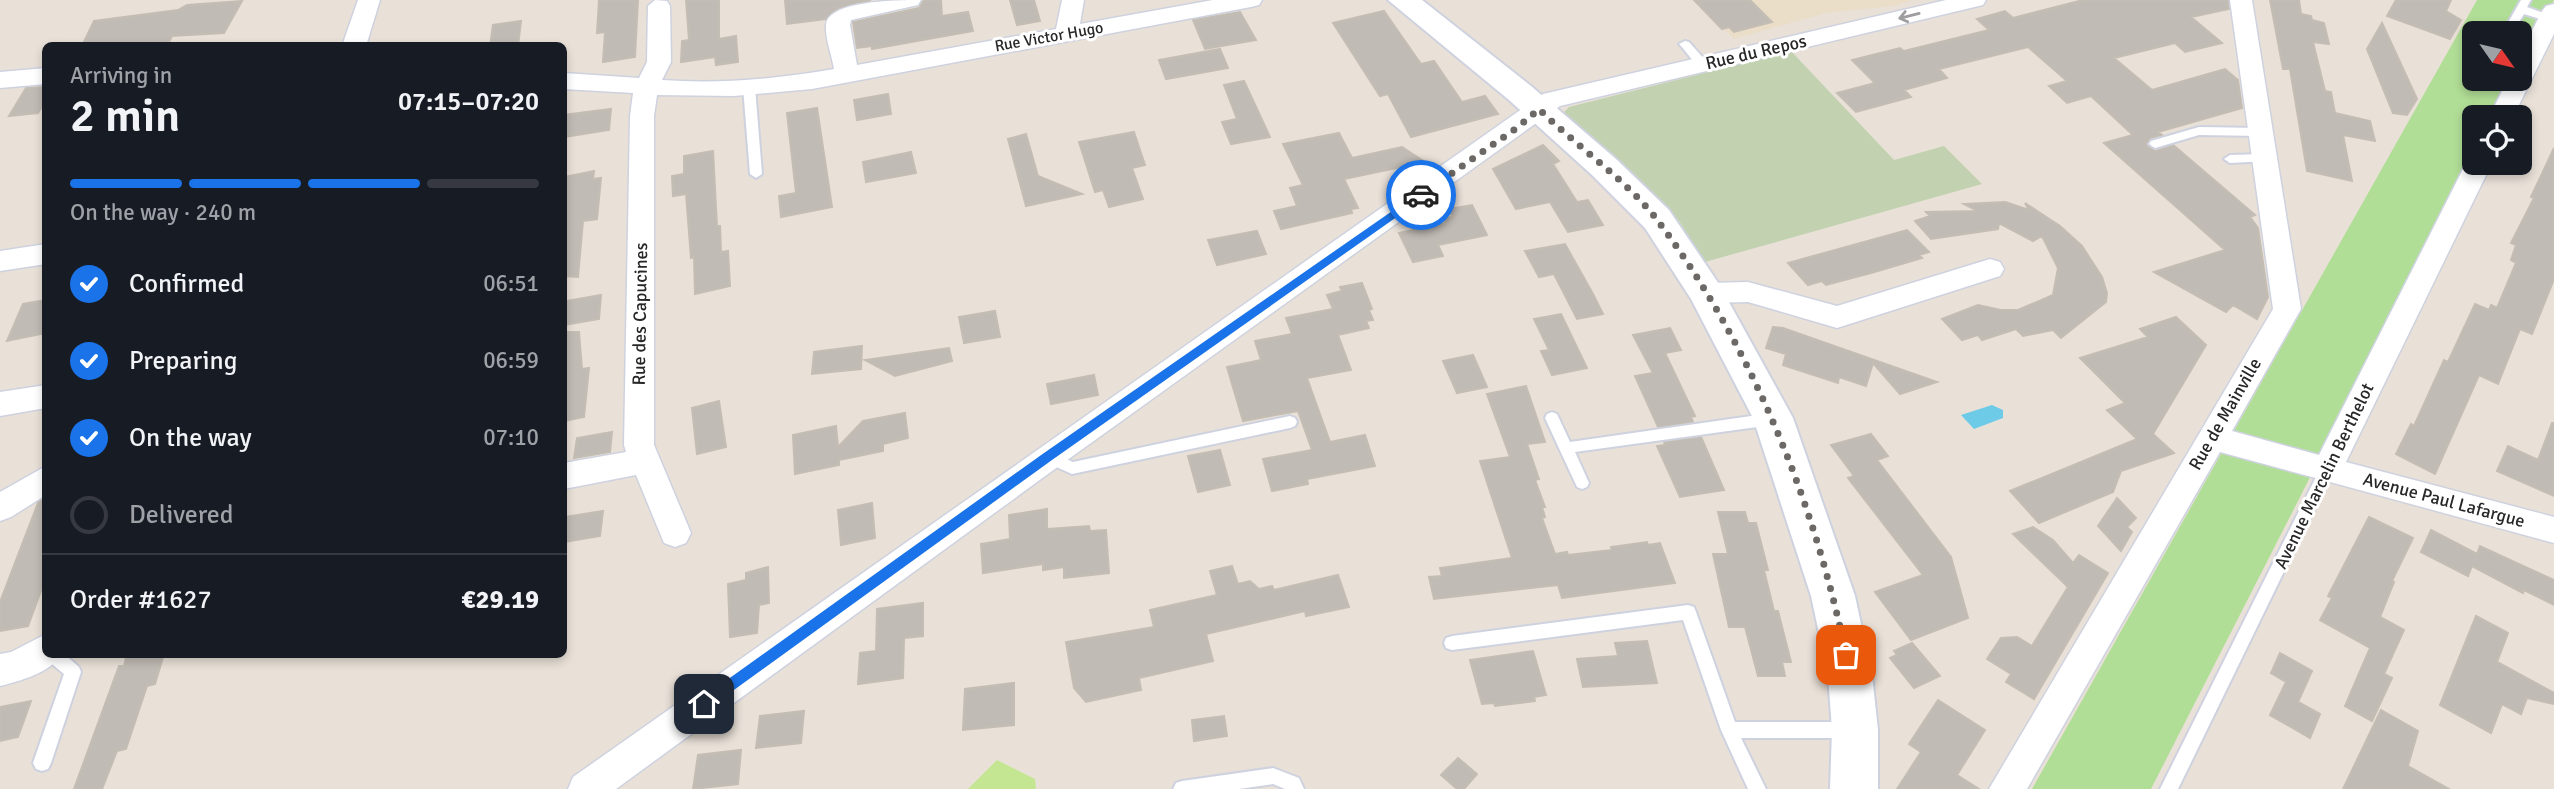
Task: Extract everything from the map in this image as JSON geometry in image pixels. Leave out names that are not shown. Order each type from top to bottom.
[{"type":"street","points":[[355,42],[369,0]]},
{"type":"street","points":[[847,74],[838,25],[841,16],[856,9],[910,0]]},
{"type":"street","points":[[1067,34],[1073,0]]},
{"type":"street","name":"Rue Victor Hugo","points":[[567,81],[646,88],[749,87],[812,81],[1251,0]]},
{"type":"street","points":[[1403,0],[1539,109],[1657,219],[1706,293],[1773,418],[1833,596],[1850,675],[1855,730],[1854,789]]},
{"type":"street","name":"Rue du Repos","points":[[586,789],[1048,457],[1518,127],[1552,100],[1975,0]]},
{"type":"street","name":"Rue de Mainville","points":[[2007,789],[2287,309],[2241,0]]},
{"type":"street","points":[[646,88],[659,62],[659,6]]},
{"type":"street","points":[[2508,105],[2534,58],[2552,15]]},
{"type":"street","points":[[0,80],[42,76]]},
{"type":"street","name":"Rue des Capucines","points":[[646,88],[642,116],[639,432],[643,461],[675,533]]},
{"type":"street","name":"Avenue Marcelin Berthelot","points":[[2328,468],[2473,175]]},
{"type":"street","points":[[0,261],[42,255]]},
{"type":"street","points":[[1706,293],[1748,292],[1837,317],[1990,269]]},
{"type":"street","points":[[0,404],[42,397]]},
{"type":"street","name":"Avenue Paul Lafargue","points":[[2212,436],[2241,447],[2554,530]]},
{"type":"street","points":[[567,475],[643,461]]},
{"type":"street","points":[[0,508],[42,482]]},
{"type":"street","points":[[0,670],[18,666],[42,651]]},
{"type":"lane","points":[[2514,21],[2524,3],[2552,15]]},
{"type":"lane","points":[[1685,44],[1702,64]]},
{"type":"lane","points":[[749,87],[756,174]]},
{"type":"lane","points":[[2155,144],[2200,131],[2263,145]]},
{"type":"lane","points":[[2230,159],[2263,145]]},
{"type":"lane","points":[[1552,418],[1582,483]]},
{"type":"lane","points":[[1566,448],[1773,418]]},
{"type":"lane","points":[[1048,457],[1072,468],[1290,422]]},
{"type":"lane","name":"Avenue Marcelin Berthelot","points":[[2169,789],[2328,468]]},
{"type":"lane","points":[[1452,643],[1688,611],[1728,730],[1757,789]]},
{"type":"lane","points":[[42,763],[73,672],[57,658]]},
{"type":"lane","points":[[1728,730],[1855,730]]},
{"type":"lane","points":[[1182,789],[1273,776],[1293,784],[1295,789]]},
{"type":"shaded area","points":[[1692,0],[1913,0],[1895,6],[1826,13],[1734,39]]},
{"type":"green space","points":[[2477,0],[2554,0],[2532,43],[2532,21],[2465,21]]},
{"type":"green space","points":[[2462,27],[2462,91],[2508,91],[2500,105],[2462,105],[2462,175],[2464,175],[2151,789],[2032,789]]},
{"type":"green space","points":[[1791,51],[1894,160],[1944,146],[1982,184],[1705,262],[1679,221],[1563,113],[1569,107]]},
{"type":"green space","points":[[997,760],[1035,779],[1036,789],[968,789]]},
{"type":"water","points":[[1992,405],[2003,410],[2003,418],[1974,429],[1961,415]]},
{"type":"building","points":[[599,0],[638,0],[635,57],[603,62],[605,32],[597,33]]},
{"type":"building","points":[[686,0],[719,0],[719,39],[736,36],[738,62],[716,65],[715,57],[681,62],[682,41],[689,40]]},
{"type":"building","points":[[785,0],[871,0],[838,8],[826,19],[787,24]]},
{"type":"building","points":[[924,0],[941,0],[942,16],[968,12],[973,31],[872,49],[872,46],[857,48],[853,22],[919,8]]},
{"type":"building","points":[[1010,0],[1034,0],[1040,21],[1017,25]]},
{"type":"building","points":[[1694,0],[1750,0],[1772,22],[1734,32],[1729,27],[1722,29]]},
{"type":"building","points":[[2083,0],[2228,0],[2229,9],[2191,17],[2222,43],[2185,52],[2175,43],[2114,58],[2152,90],[2225,69],[2238,80],[2242,108],[2158,132],[2162,135],[2150,138],[2146,145],[2156,151],[2173,145],[2255,215],[2250,217],[2258,228],[2268,297],[2257,319],[2233,305],[2226,312],[2154,272],[2225,250],[2104,143],[2133,135],[2091,96],[2067,103],[2049,86],[2067,81],[2028,47],[1939,69],[1947,78],[1904,90],[1911,97],[1856,112],[1837,93],[1875,83],[1852,60],[1900,48],[1904,51],[1989,30],[1977,19],[2005,11],[2013,18]]},
{"type":"building","points":[[2270,0],[2299,0],[2301,14],[2324,23],[2329,44],[2313,42],[2325,91],[2331,92],[2335,113],[2370,121],[2375,141],[2343,135],[2352,181],[2307,171],[2290,69],[2283,69]]},
{"type":"building","points":[[2396,0],[2451,0],[2446,11],[2461,20],[2450,39],[2387,16]]},
{"type":"building","points":[[242,1],[224,33],[172,36],[169,42],[84,42],[94,21],[178,10],[187,5]]},
{"type":"building","points":[[1384,11],[1421,64],[1434,61],[1462,102],[1485,96],[1498,114],[1411,137],[1388,94],[1380,96],[1333,23]]},
{"type":"building","points":[[1240,12],[1256,40],[1205,49],[1193,20]]},
{"type":"building","points":[[521,21],[518,42],[491,42],[493,25]]},
{"type":"building","points":[[2382,23],[2417,99],[2407,115],[2393,113],[2367,49]]},
{"type":"building","points":[[1220,49],[1228,68],[1166,79],[1159,60]]},
{"type":"building","points":[[1244,81],[1270,137],[1231,144],[1222,122],[1237,119],[1224,85]]},
{"type":"building","points":[[42,87],[42,106],[38,113],[9,116],[26,88]]},
{"type":"building","points":[[888,94],[891,114],[857,120],[854,100]]},
{"type":"building","points":[[817,108],[832,207],[781,217],[779,196],[796,193],[787,113]]},
{"type":"building","points":[[611,109],[609,130],[567,137],[567,115]]},
{"type":"building","points":[[1134,132],[1145,165],[1132,168],[1143,199],[1109,207],[1103,190],[1095,192],[1079,142]]},
{"type":"building","points":[[1339,133],[1352,158],[1402,147],[1425,162],[1344,179],[1358,208],[1351,209],[1352,213],[1281,229],[1274,211],[1297,206],[1290,188],[1303,185],[1283,144]]},
{"type":"building","points":[[1026,134],[1038,176],[1082,194],[1026,206],[1008,139]]},
{"type":"building","points":[[1543,145],[1559,161],[1553,164],[1577,202],[1588,200],[1603,225],[1568,232],[1550,202],[1516,209],[1493,169]]},
{"type":"building","points":[[2554,148],[2554,279],[2532,334],[2520,329],[2498,384],[2479,375],[2435,474],[2396,454],[2411,424],[2414,426],[2444,360],[2448,362],[2475,304],[2489,310],[2491,305],[2497,308],[2516,263],[2511,260],[2516,245],[2511,243],[2534,198],[2531,197]]},
{"type":"building","points":[[713,151],[717,226],[720,226],[721,252],[728,251],[730,286],[695,294],[694,257],[691,258],[686,194],[673,196],[672,176],[684,174],[684,156]]},
{"type":"building","points":[[911,152],[916,173],[866,182],[863,162]]},
{"type":"building","points":[[594,171],[593,179],[601,178],[597,219],[583,221],[578,277],[567,276],[567,176]]},
{"type":"building","points":[[2005,202],[2029,210],[2025,203],[2060,226],[2082,246],[2102,277],[2107,293],[2106,302],[2061,338],[2053,330],[2023,336],[2016,329],[1982,340],[1978,335],[1962,340],[1942,319],[1978,305],[2001,310],[2018,310],[2053,295],[2058,268],[2042,236],[2033,241],[1999,223],[1998,229],[1931,239],[1915,221],[1930,216],[1926,212],[1978,211],[1964,204]]},
{"type":"building","points":[[1472,205],[1487,235],[1438,245],[1443,256],[1413,262],[1399,233],[1446,223],[1444,218],[1453,217],[1449,209]]},
{"type":"building","points":[[1907,230],[1929,252],[1919,255],[1922,258],[1871,273],[1826,285],[1822,281],[1808,285],[1788,263]]},
{"type":"building","points":[[1257,231],[1266,254],[1217,265],[1208,240]]},
{"type":"building","points":[[1565,244],[1603,314],[1577,319],[1554,274],[1539,277],[1525,251]]},
{"type":"building","points":[[1362,283],[1372,309],[1369,310],[1373,320],[1366,321],[1369,328],[1338,335],[1351,370],[1307,378],[1330,442],[1365,435],[1375,466],[1307,479],[1308,484],[1272,491],[1263,459],[1312,450],[1298,411],[1243,421],[1227,367],[1261,360],[1255,341],[1292,334],[1286,318],[1333,309],[1327,295],[1342,291],[1340,287]]},
{"type":"building","points":[[601,295],[599,319],[567,324],[567,301]]},
{"type":"building","points":[[42,301],[42,334],[7,341],[23,304]]},
{"type":"building","points":[[995,311],[1000,337],[964,343],[959,317]]},
{"type":"building","points":[[1561,314],[1587,368],[1552,375],[1541,351],[1549,350],[1534,319]]},
{"type":"building","points":[[2176,317],[2206,345],[2153,434],[2174,453],[2121,471],[2113,492],[2039,523],[2010,491],[2137,439],[2107,410],[2125,403],[2080,358],[2148,337],[2140,329]]},
{"type":"building","points":[[1773,327],[1783,328],[1937,382],[1900,394],[1873,363],[1866,386],[1839,377],[1838,383],[1783,365],[1786,354],[1766,348]]},
{"type":"building","points":[[1670,328],[1681,350],[1665,353],[1695,416],[1691,417],[1693,422],[1658,427],[1635,376],[1653,373],[1633,335]]},
{"type":"building","points":[[567,332],[579,332],[582,369],[589,368],[584,417],[567,420]]},
{"type":"building","points":[[862,346],[861,369],[812,374],[814,352]]},
{"type":"building","points":[[949,348],[952,361],[895,376],[865,360]]},
{"type":"building","points":[[1473,355],[1487,387],[1457,393],[1443,361]]},
{"type":"building","points":[[1094,375],[1098,395],[1051,404],[1047,384]]},
{"type":"building","points":[[1526,386],[1545,442],[1527,444],[1539,479],[1535,480],[1545,507],[1542,507],[1545,517],[1542,518],[1555,554],[1612,550],[1611,547],[1647,542],[1648,545],[1660,543],[1675,583],[1562,598],[1558,585],[1434,599],[1429,577],[1442,576],[1440,568],[1512,558],[1480,461],[1510,457],[1487,394]]},
{"type":"building","points":[[719,401],[726,447],[697,454],[692,408]]},
{"type":"building","points":[[905,413],[908,438],[883,444],[883,451],[839,460],[839,465],[795,474],[793,435],[836,426],[838,447],[863,421]]},
{"type":"building","points":[[2552,423],[2554,496],[2497,471],[2508,446],[2538,460]]},
{"type":"building","points":[[612,432],[610,452],[574,458],[577,438]]},
{"type":"building","points":[[1871,434],[1888,456],[1877,460],[1951,557],[1968,618],[1911,640],[1875,592],[1923,575],[1848,478],[1854,476],[1831,445]]},
{"type":"building","points":[[1701,437],[1724,490],[1680,497],[1657,446],[1665,445],[1664,442]]},
{"type":"building","points":[[1220,450],[1230,485],[1198,492],[1188,456]]},
{"type":"building","points":[[2117,498],[2136,518],[2127,527],[2132,532],[2121,551],[2098,526]]},
{"type":"building","points":[[42,500],[42,588],[28,626],[0,631],[0,602],[38,503]]},
{"type":"building","points":[[872,503],[875,538],[841,545],[838,510]]},
{"type":"building","points":[[1047,509],[1047,529],[1089,526],[1090,531],[1106,530],[1109,573],[1064,578],[1064,567],[1043,570],[1043,564],[983,573],[981,544],[1010,539],[1009,515]]},
{"type":"building","points":[[603,511],[600,536],[567,542],[567,517]]},
{"type":"building","points":[[1718,512],[1745,512],[1748,523],[1756,523],[1768,570],[1764,570],[1774,611],[1778,611],[1791,662],[1782,662],[1785,676],[1758,676],[1745,627],[1729,627],[1713,554],[1728,554]]},
{"type":"building","points":[[2369,517],[2413,538],[2392,581],[2394,582],[2380,617],[2404,630],[2384,674],[2392,678],[2372,721],[2345,706],[2370,648],[2320,620],[2332,598],[2328,596]]},
{"type":"building","points":[[2033,527],[2053,540],[2073,563],[2079,555],[2108,573],[2034,699],[2006,682],[2011,674],[1987,659],[2001,638],[2017,637],[2032,646],[2068,587],[2013,534]]},
{"type":"building","points":[[2431,530],[2477,554],[2480,546],[2554,580],[2554,605],[2524,590],[2523,593],[2472,566],[2468,576],[2421,552]]},
{"type":"building","points":[[1232,566],[1238,584],[1250,581],[1259,589],[1272,586],[1274,590],[1338,575],[1349,607],[1306,616],[1305,611],[1206,634],[1213,661],[1139,678],[1141,690],[1086,702],[1074,688],[1066,642],[1154,627],[1150,610],[1217,595],[1210,571]]},
{"type":"building","points":[[768,567],[769,603],[759,605],[757,633],[730,637],[728,584],[746,580],[746,573]]},
{"type":"building","points":[[923,603],[923,636],[904,638],[903,678],[858,684],[860,653],[876,651],[877,609]]},
{"type":"building","points":[[2476,616],[2508,633],[2497,662],[2554,693],[2554,704],[2527,698],[2521,714],[2502,704],[2491,733],[2440,705]]},
{"type":"building","points":[[1647,641],[1657,683],[1583,687],[1577,659],[1618,656],[1615,643]]},
{"type":"building","points":[[1912,643],[1940,676],[1914,688],[1890,658],[1897,655],[1894,651]]},
{"type":"building","points":[[1533,651],[1546,695],[1534,697],[1535,701],[1495,706],[1494,703],[1482,704],[1470,660]]},
{"type":"building","points":[[2280,653],[2312,671],[2298,702],[2320,714],[2310,738],[2270,715],[2286,682],[2271,673]]},
{"type":"building","points":[[126,658],[163,658],[155,684],[147,686],[126,749],[117,751],[102,789],[74,789],[119,666],[124,666]]},
{"type":"building","points":[[1014,683],[1014,725],[963,730],[965,689]]},
{"type":"building","points":[[1938,700],[1985,730],[1957,775],[1979,789],[1897,789],[1921,752],[1909,744]]},
{"type":"building","points":[[31,701],[18,737],[0,741],[0,707]]},
{"type":"building","points":[[2381,710],[2418,731],[2408,766],[2449,789],[2343,789]]},
{"type":"building","points":[[804,711],[801,743],[756,748],[760,716]]},
{"type":"building","points":[[1224,716],[1227,736],[1194,741],[1192,720]]},
{"type":"building","points":[[741,750],[738,784],[693,789],[698,755]]},
{"type":"building","points":[[1458,758],[1477,774],[1464,789],[1457,789],[1441,775]]},
{"type":"way so far","points":[[1421,195],[1518,127],[1539,109],[1657,219],[1706,293],[1773,418],[1833,596],[1846,655]]},
{"type":"route","points":[[704,704],[1048,457],[1421,195]]}]
